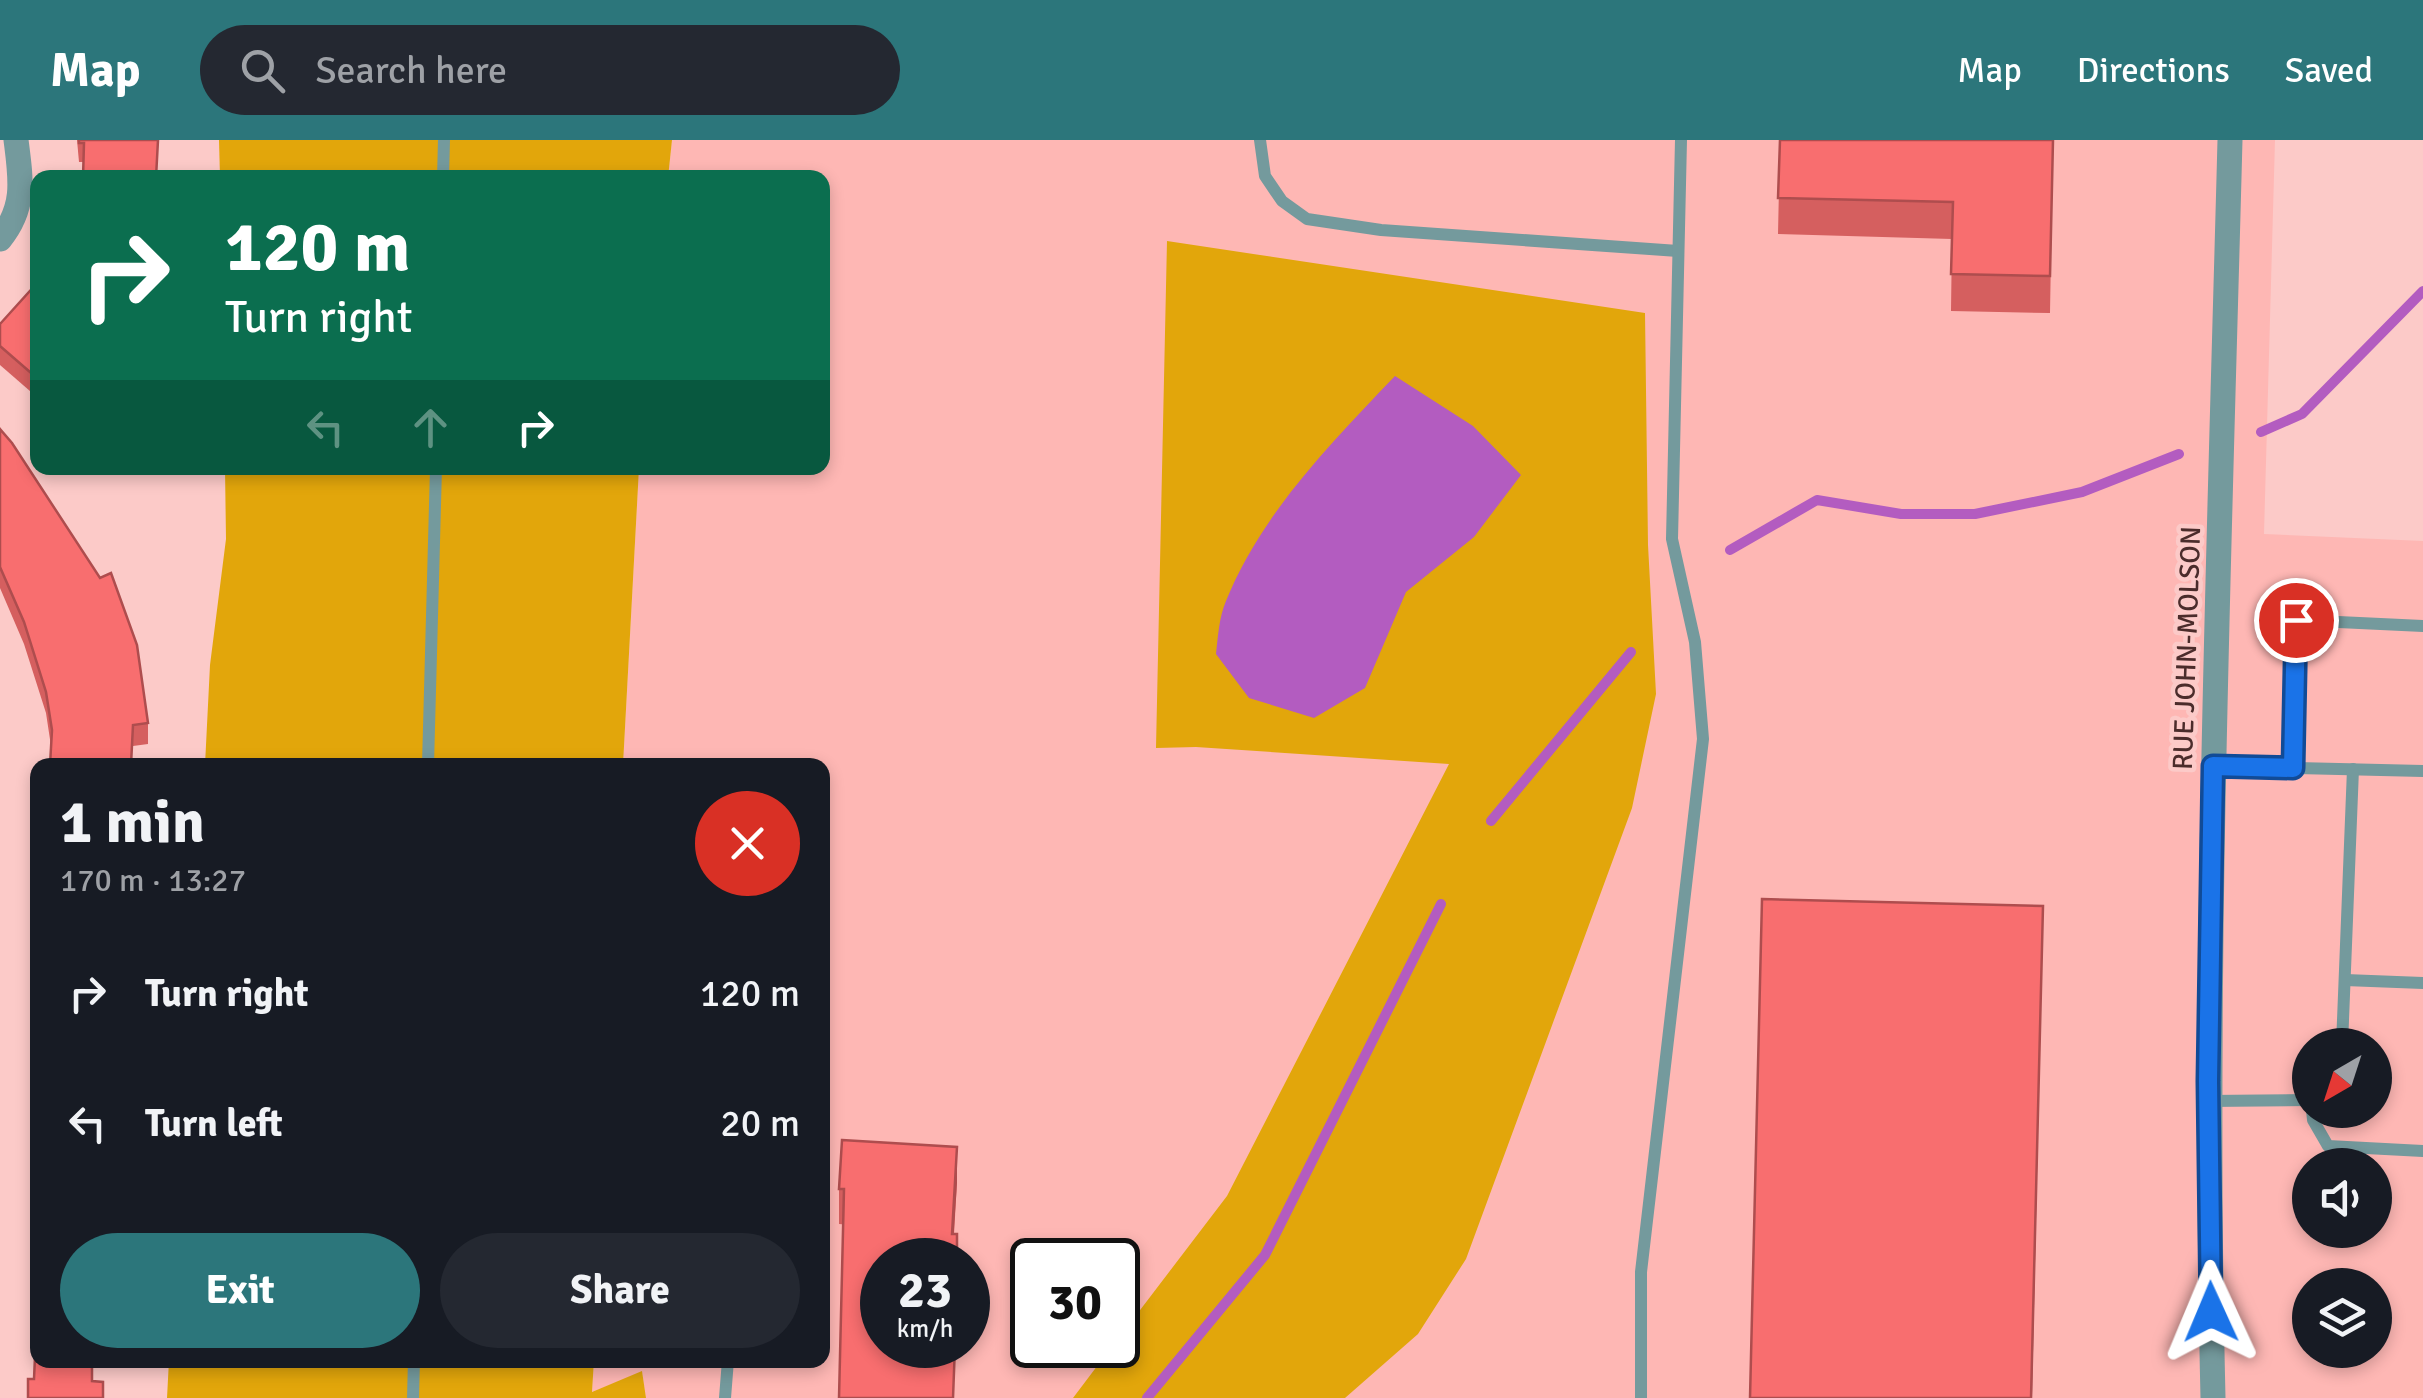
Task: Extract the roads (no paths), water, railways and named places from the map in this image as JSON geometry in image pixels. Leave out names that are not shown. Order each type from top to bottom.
[{"type":"street","points":[[0,239],[15,221],[21,183],[16,140]]},
{"type":"street","name":"RUE JOHN-MOLSON","points":[[2213,1398],[2208,1101],[2230,140]]},
{"type":"lane","points":[[443,170],[444,140]]},
{"type":"lane","points":[[1260,140],[1265,176],[1282,201],[1307,219],[1381,230],[1678,251]]},
{"type":"lane","points":[[1641,1398],[1641,1272],[1703,740],[1694,642],[1672,539],[1681,140]]},
{"type":"lane","points":[[428,758],[436,475]]},
{"type":"lane","points":[[2293,768],[2296,620],[2423,626]]},
{"type":"lane","points":[[2213,766],[2423,771]]},
{"type":"lane","points":[[2343,1028],[2353,769]]},
{"type":"lane","points":[[2345,980],[2423,982]]},
{"type":"lane","points":[[2208,1101],[2292,1100]]},
{"type":"lane","points":[[2318,1128],[2328,1146],[2423,1151]]},
{"type":"lane","points":[[413,1398],[414,1368]]},
{"type":"lane","points":[[725,1398],[727,1368]]},
{"type":"waterway","points":[[2261,432],[2302,414],[2423,291]]},
{"type":"waterway","points":[[1730,550],[1817,500],[1901,514],[1975,514],[2082,492],[2179,454]]},
{"type":"waterway","points":[[1491,821],[1631,652]]},
{"type":"waterway","points":[[1147,1398],[1265,1255],[1441,904]]}]
